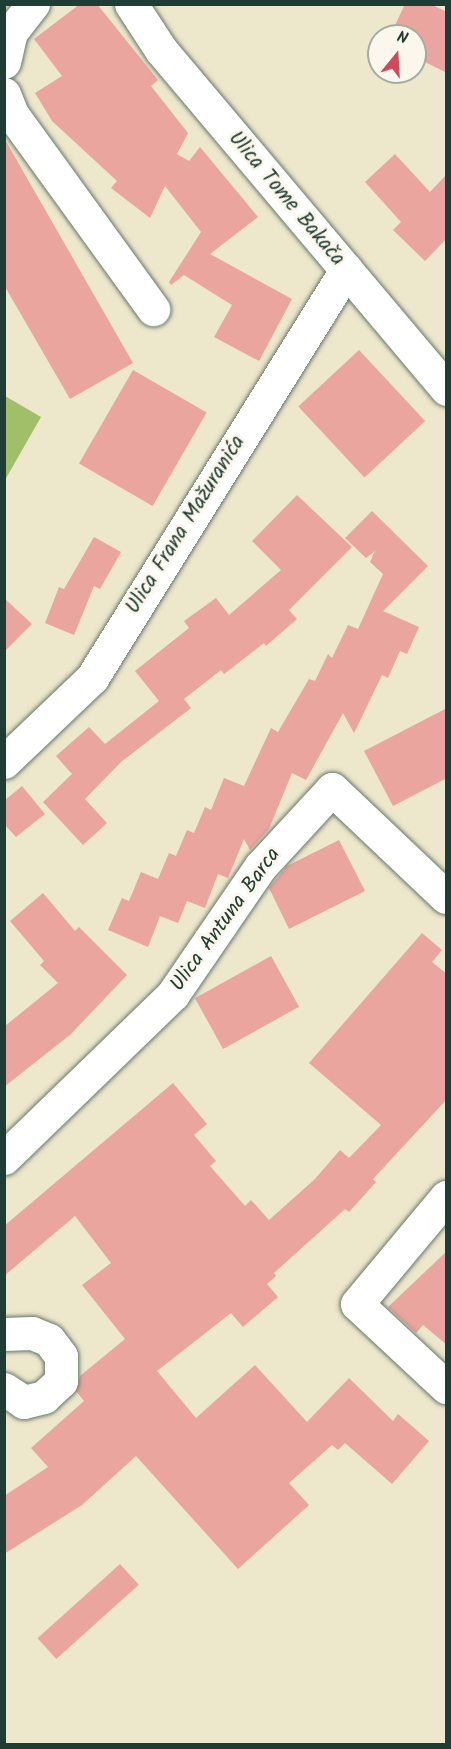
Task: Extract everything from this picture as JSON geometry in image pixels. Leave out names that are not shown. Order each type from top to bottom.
[{"type":"street","points":[[4,62],[11,32],[33,4]]},
{"type":"street","name":"Ulica Tome Bakača","points":[[131,4],[161,50],[447,389]]},
{"type":"street","points":[[4,94],[12,114],[153,309]]},
{"type":"street","name":"Ulica Frana Mažuranića","points":[[4,762],[92,678],[346,270]]},
{"type":"street","name":"Ulica Antuna Barca","points":[[4,1158],[173,994],[260,867],[332,789],[447,897]]},
{"type":"street","points":[[447,1197],[357,1304],[447,1388]]},
{"type":"street","points":[[4,1334],[32,1333],[49,1340],[61,1356],[61,1381],[44,1397],[24,1402],[4,1389]]},
{"type":"green space","points":[[5,396],[41,417],[5,480]]},
{"type":"building","points":[[80,4],[97,4],[158,80],[151,86],[188,133],[177,154],[189,161],[200,147],[258,217],[210,254],[292,299],[259,361],[214,337],[232,305],[184,275],[171,285],[169,282],[201,232],[165,186],[150,218],[111,188],[117,181],[52,121],[35,93],[62,76],[34,39]]},
{"type":"building","points":[[405,4],[430,4],[447,12],[447,73],[427,63],[427,24],[396,24]]},
{"type":"building","points":[[4,138],[133,363],[70,399],[4,285]]},
{"type":"building","points":[[395,154],[430,192],[447,174],[447,238],[425,261],[393,230],[401,222],[365,182]]},
{"type":"building","points":[[359,350],[425,421],[364,478],[298,407]]},
{"type":"building","points":[[133,370],[207,412],[153,506],[79,464]]},
{"type":"building","points":[[297,495],[352,547],[289,610],[297,619],[266,646],[264,643],[224,674],[221,670],[184,699],[191,708],[121,762],[85,799],[107,823],[83,845],[43,802],[72,774],[56,756],[89,727],[105,744],[159,701],[135,671],[189,628],[184,621],[216,598],[229,615],[281,570],[252,541]]},
{"type":"building","points":[[372,511],[428,566],[383,611],[419,627],[407,654],[400,651],[388,678],[382,675],[354,733],[343,713],[306,780],[292,773],[269,829],[250,850],[244,839],[228,878],[218,874],[205,908],[187,901],[178,923],[160,916],[148,947],[108,930],[122,898],[129,901],[141,872],[158,879],[169,853],[176,856],[187,830],[194,833],[205,807],[211,810],[224,778],[244,786],[271,728],[278,732],[309,679],[315,681],[328,654],[332,658],[348,625],[358,629],[383,574],[370,562],[375,551],[366,558],[345,538]]},
{"type":"building","points":[[94,537],[121,552],[100,589],[94,586],[74,635],[45,623],[59,587],[64,589]]},
{"type":"building","points":[[4,598],[32,624],[4,652]]},
{"type":"building","points":[[447,708],[447,778],[393,806],[364,751]]},
{"type":"building","points":[[22,786],[45,814],[16,837],[4,824],[4,801]]},
{"type":"building","points":[[339,840],[365,891],[289,929],[269,888],[287,866]]},
{"type":"building","points":[[43,893],[75,931],[79,927],[127,975],[71,1034],[4,1087],[5,1026],[58,983],[40,965],[44,961],[10,921]]},
{"type":"building","points":[[422,933],[442,950],[432,962],[447,974],[447,1099],[373,1179],[376,1182],[349,1212],[345,1209],[274,1273],[276,1276],[267,1284],[278,1297],[243,1327],[231,1313],[157,1371],[196,1418],[255,1365],[307,1422],[349,1378],[393,1421],[398,1414],[429,1441],[392,1484],[345,1443],[338,1450],[332,1445],[289,1483],[309,1505],[238,1569],[136,1456],[82,1505],[4,1554],[4,1496],[48,1467],[31,1448],[84,1401],[76,1391],[80,1376],[125,1339],[82,1285],[111,1263],[75,1216],[4,1276],[4,1226],[173,1083],[207,1124],[194,1135],[216,1161],[210,1166],[245,1206],[251,1200],[269,1220],[315,1179],[340,1150],[349,1158],[381,1125],[309,1063]]},
{"type":"building","points":[[271,956],[299,1007],[223,1049],[195,998]]},
{"type":"building","points":[[447,1251],[447,1345],[423,1325],[416,1333],[388,1307]]},
{"type":"building","points":[[120,1564],[139,1585],[56,1659],[38,1638]]}]
